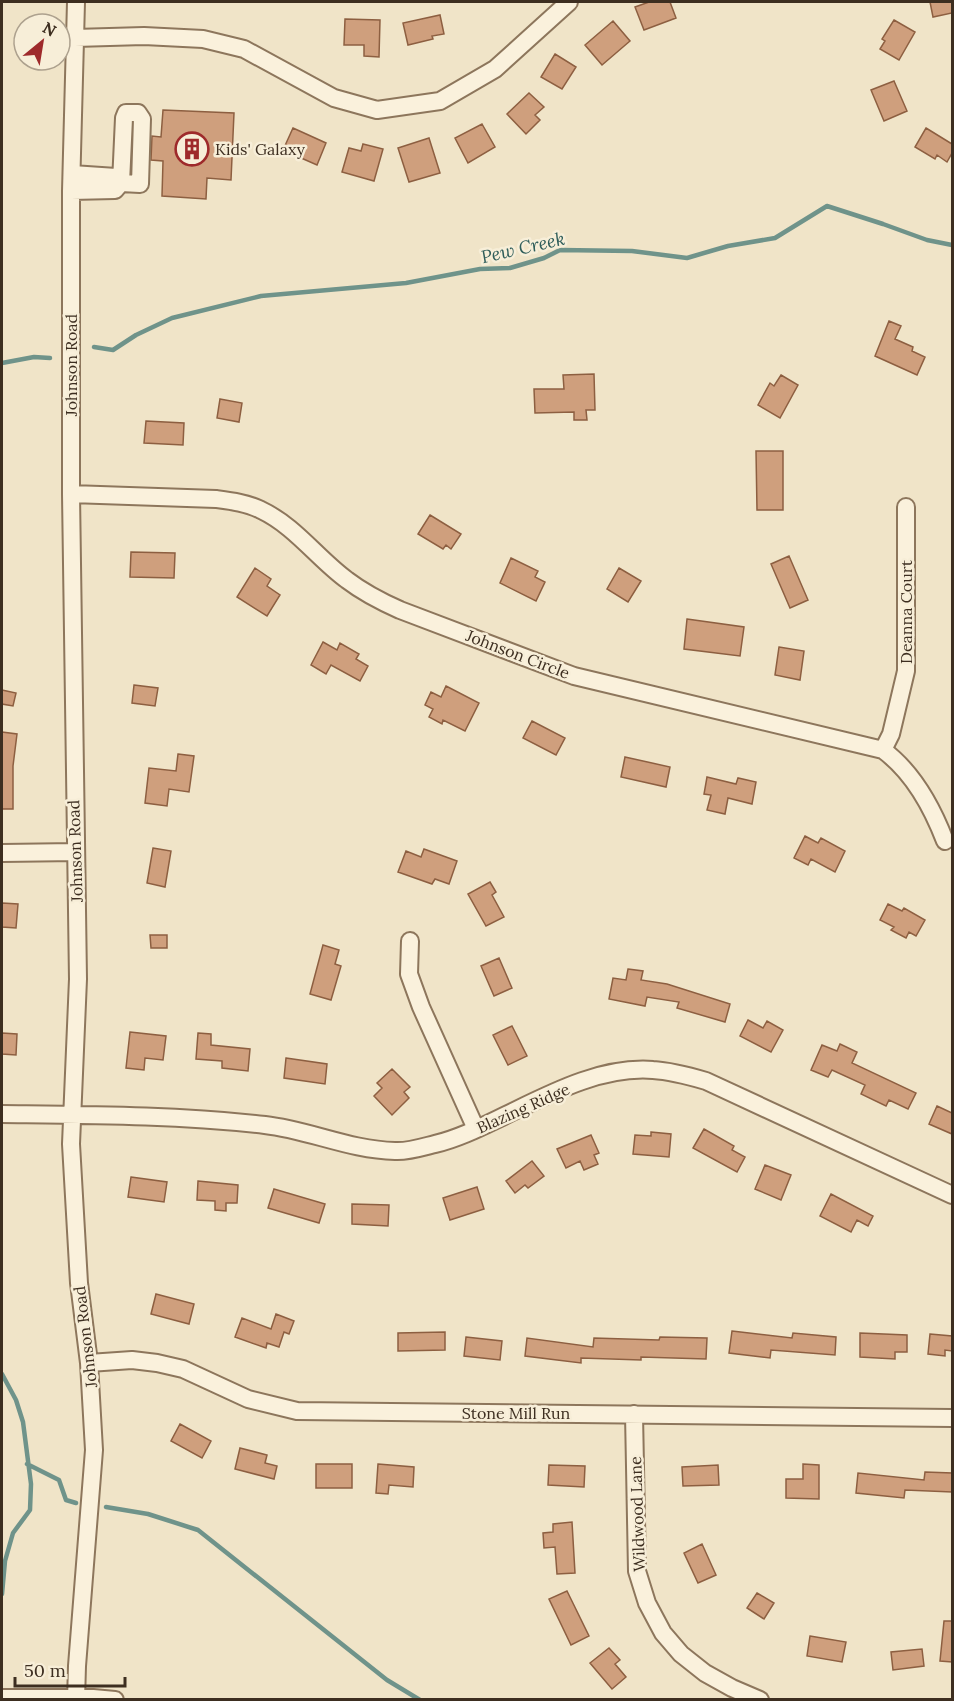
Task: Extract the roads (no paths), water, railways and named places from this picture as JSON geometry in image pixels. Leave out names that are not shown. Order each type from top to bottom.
[{"type":"street","name":"Johnson Road","points":[[76,2],[71,191],[71,494],[78,979],[71,1115],[74,1217],[93,1410],[93,1474],[76,1699]]},
{"type":"street","points":[[75,38],[144,36],[203,39],[224,44],[244,49],[334,98],[376,110],[440,101],[495,69],[565,3]]},
{"type":"street","points":[[72,174],[116,177],[121,183],[140,184],[142,118],[138,113],[126,113],[124,118]]},
{"type":"street","points":[[71,191],[115,190],[121,183]]},
{"type":"street","name":"Johnson Circle","points":[[71,494],[216,499],[239,502],[261,509],[278,520],[347,580],[374,598],[400,610],[574,676],[883,750],[897,760],[932,807],[945,841]]},
{"type":"street","name":"Deanna Court","points":[[883,750],[891,734],[906,671],[906,507]]},
{"type":"street","points":[[2,853],[76,852]]},
{"type":"street","points":[[410,941],[409,974],[421,1007],[476,1129]]},
{"type":"street","name":"Blazing Ridge","points":[[2,1114],[220,1121],[268,1125],[359,1147],[397,1152],[436,1144],[476,1129],[530,1103],[580,1083],[615,1072],[651,1070],[678,1073],[706,1081],[952,1195]]},
{"type":"street","name":"Stone Mill Run","points":[[89,1363],[132,1360],[157,1363],[183,1370],[248,1399],[297,1411],[952,1418]]},
{"type":"street","name":"Wildwood Lane","points":[[634,1414],[637,1570],[647,1603],[663,1633],[681,1654],[705,1673],[760,1700]]},
{"type":"street","points":[[2,1698],[115,1700]]},
{"type":"waterway","name":"Pew Creek","points":[[94,347],[113,350],[136,335],[172,318],[261,296],[406,283],[480,269],[510,268],[544,258],[560,250],[632,251],[687,258],[728,246],[775,238],[827,206],[927,240],[952,245]]},
{"type":"waterway","name":"Pew Creek","points":[[2,363],[34,357],[50,358]]},
{"type":"waterway","points":[[2,1374],[16,1400],[23,1422],[31,1484],[30,1510],[13,1533],[5,1561],[2,1594]]},
{"type":"waterway","points":[[27,1464],[59,1480],[66,1500],[76,1503]]},
{"type":"waterway","points":[[106,1507],[148,1514],[198,1530],[387,1680],[420,1700]]},
{"type":"place","name":"Kids' Galaxy","points":[[192,149]]}]
